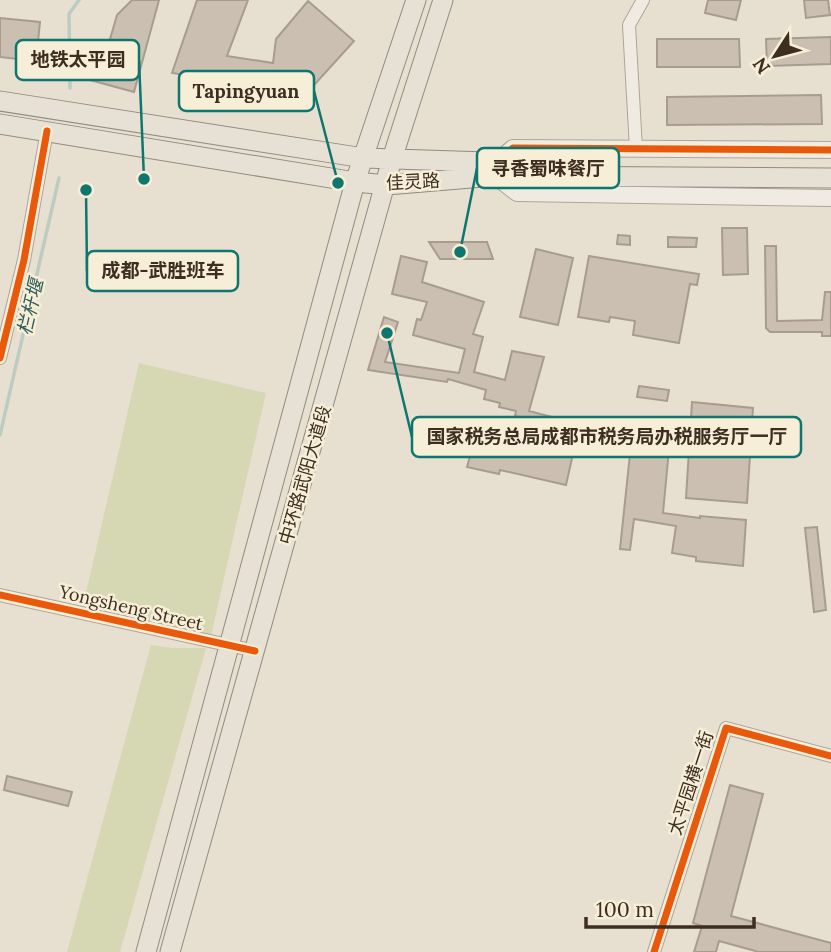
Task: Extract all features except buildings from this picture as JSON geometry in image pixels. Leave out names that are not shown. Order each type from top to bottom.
[{"type":"main road","name":"中环路武阳大道段","points":[[146,952],[355,182],[416,0]]},
{"type":"main road","name":"中环路武阳大道段","points":[[170,952],[387,185],[392,159],[443,0]]},
{"type":"main road","name":"佳灵路","points":[[0,101],[364,158],[494,170],[831,166]]},
{"type":"main road","name":"佳灵路","points":[[0,124],[387,185],[494,170]]},
{"type":"main road","name":"佳灵路","points":[[549,170],[831,178]]},
{"type":"street","points":[[636,149],[629,25],[643,0]]},
{"type":"street","points":[[0,358],[24,260],[47,131]]},
{"type":"street","points":[[831,150],[513,148],[494,170],[517,192],[831,198]]},
{"type":"street","name":"Yongsheng Street","points":[[0,595],[255,651]]},
{"type":"street","name":"太平园横一街","points":[[654,952],[726,728],[831,756]]},
{"type":"green space","points":[[139,363],[266,393],[210,640],[82,610]]},
{"type":"green space","points":[[151,645],[206,648],[120,952],[67,952]]},
{"type":"waterway","name":"栏杆堰","points":[[70,88],[69,14],[79,0]]},
{"type":"waterway","name":"栏杆堰","points":[[0,435],[59,178]]},
{"type":"cycle path","points":[[0,358],[24,260],[47,131]]},
{"type":"cycle path","points":[[494,164],[513,148],[831,150]]},
{"type":"cycle path","points":[[0,595],[255,651]]},
{"type":"cycle path","points":[[654,952],[726,728],[831,756]]},
{"type":"place","name":"地铁太平园","points":[[144,179]]},
{"type":"place","name":"Tapingyuan","points":[[338,183]]},
{"type":"place","name":"成都-武胜班车","points":[[86,190]]},
{"type":"place","name":"寻香蜀味餐厅","points":[[460,252]]},
{"type":"place","name":"国家税务总局成都市税务局办税服务厅一厅","points":[[387,333]]}]
